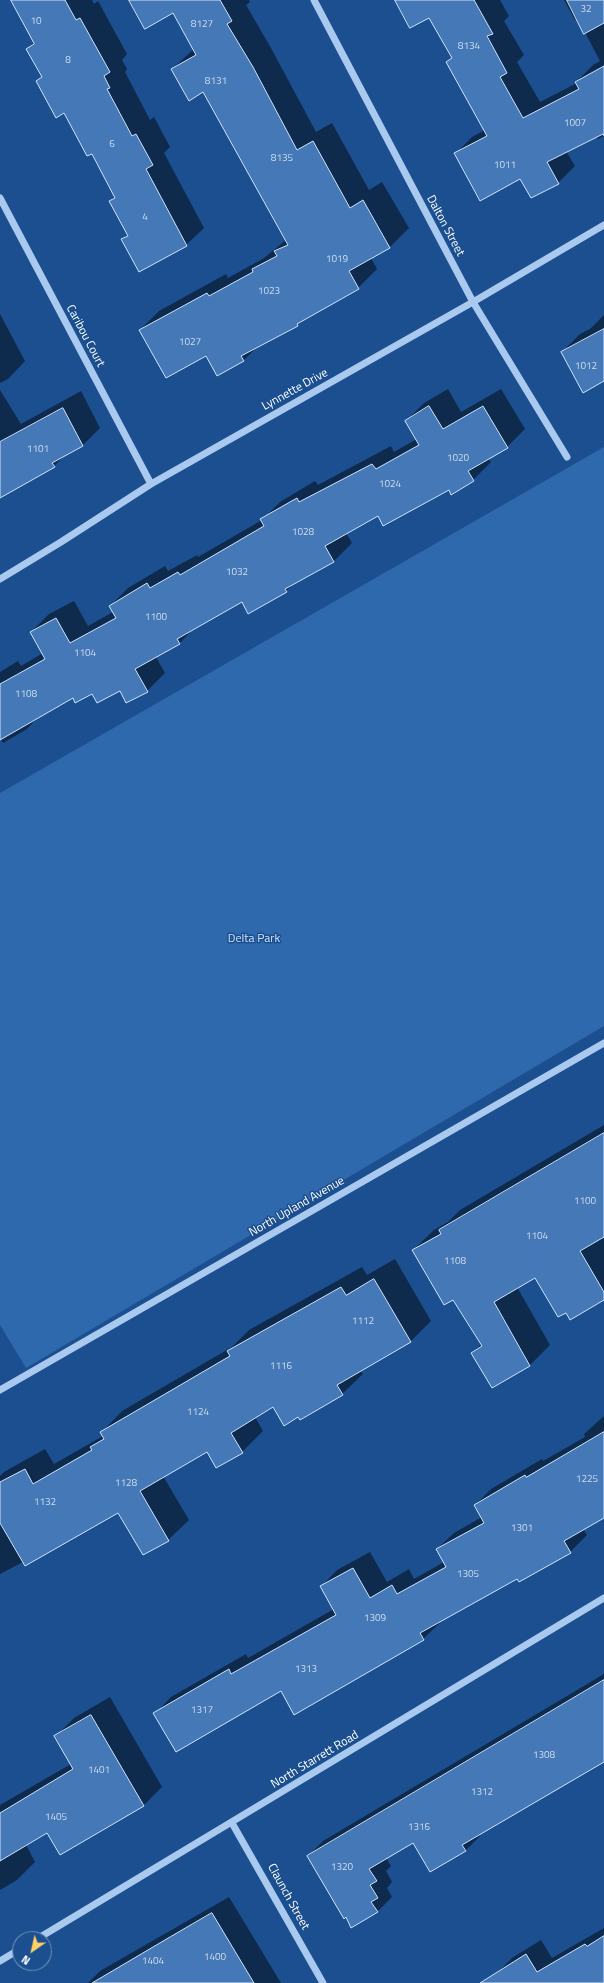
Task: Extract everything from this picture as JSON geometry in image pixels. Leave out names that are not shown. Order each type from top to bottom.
[{"type":"street","name":"Dalton Street","points":[[314,0],[473,302],[567,457]]},
{"type":"street","name":"Caribou Court","points":[[0,198],[151,484]]},
{"type":"street","name":"Lynnette Drive","points":[[0,578],[61,542],[151,484],[473,302],[604,225]]},
{"type":"street","name":"North Upland Avenue","points":[[0,1390],[604,1043]]},
{"type":"street","name":"North Starrett Road","points":[[50,1931],[604,1598]]},
{"type":"street","name":"Claunch Street","points":[[232,1823],[323,1983]]},
{"type":"street","points":[[0,1961],[12,1954]]},
{"type":"green space","name":"Delta Park","points":[[604,447],[604,1026],[26,1368],[0,1325],[0,793]]},
{"type":"building","points":[[11,0],[65,0],[76,20],[80,18],[110,72],[104,76],[110,88],[107,89],[132,136],[136,134],[153,165],[146,169],[187,246],[139,272],[121,239],[128,236],[109,201],[115,198],[92,154],[87,156],[64,113],[56,118],[36,81],[42,77],[26,49],[34,44]]},
{"type":"building","points":[[129,0],[220,0],[232,21],[227,24],[253,67],[297,150],[313,141],[350,208],[363,200],[390,248],[349,271],[359,289],[297,324],[298,326],[241,356],[244,361],[217,376],[206,356],[166,378],[139,330],[207,293],[209,296],[253,272],[252,269],[277,256],[274,251],[288,245],[203,92],[189,101],[171,69],[196,55],[173,13],[145,29]]},
{"type":"building","points":[[395,0],[474,0],[493,34],[487,36],[507,73],[500,77],[523,118],[579,89],[575,82],[604,66],[604,136],[603,134],[547,162],[559,184],[531,198],[520,179],[480,201],[454,153],[487,136],[446,62],[452,58],[429,18],[410,28]]},
{"type":"building","points":[[567,0],[604,0],[604,23],[584,34]]},
{"type":"building","points":[[604,329],[604,381],[583,393],[561,352]]},
{"type":"building","points":[[429,406],[443,429],[483,406],[508,448],[468,471],[474,481],[451,495],[449,490],[383,526],[378,516],[325,546],[334,562],[285,589],[287,592],[248,614],[242,602],[177,639],[180,644],[135,669],[148,692],[126,703],[120,691],[97,703],[92,694],[75,703],[73,698],[0,740],[0,684],[45,659],[30,632],[56,618],[70,643],[116,618],[109,606],[147,583],[150,588],[178,572],[180,575],[264,526],[260,519],[297,498],[299,502],[372,464],[376,469],[419,445],[405,421]]},
{"type":"building","points":[[63,408],[83,446],[52,463],[55,467],[0,498],[0,442]]},
{"type":"building","points":[[604,1133],[604,1237],[580,1251],[604,1292],[604,1300],[570,1320],[566,1313],[558,1317],[535,1278],[494,1302],[530,1366],[492,1388],[471,1353],[482,1346],[453,1300],[444,1305],[412,1250],[441,1234],[439,1230]]},
{"type":"building","points":[[374,1279],[411,1342],[337,1385],[343,1395],[300,1420],[298,1417],[284,1426],[273,1407],[231,1433],[243,1453],[216,1468],[207,1452],[140,1491],[169,1541],[143,1555],[118,1513],[25,1566],[0,1523],[0,1482],[25,1469],[33,1484],[92,1450],[90,1447],[104,1439],[100,1432],[230,1356],[227,1351],[341,1287],[346,1295]]},
{"type":"building","points":[[604,1432],[604,1518],[564,1541],[571,1553],[519,1582],[517,1579],[420,1633],[424,1640],[294,1715],[281,1691],[176,1752],[153,1713],[229,1669],[231,1674],[336,1615],[320,1586],[353,1568],[370,1598],[392,1585],[397,1594],[446,1567],[436,1549],[484,1523],[474,1505]]},
{"type":"building","points":[[604,1680],[604,1762],[462,1845],[466,1851],[430,1872],[413,1843],[369,1869],[377,1881],[370,1885],[378,1898],[371,1902],[378,1912],[351,1928],[346,1917],[344,1919],[307,1856]]},
{"type":"building","points":[[91,1715],[144,1806],[60,1855],[47,1833],[0,1861],[0,1813],[73,1769],[54,1736]]},
{"type":"building","points":[[212,1913],[254,1983],[92,1983],[170,1937]]},
{"type":"building","points":[[604,1936],[604,1983],[480,1983],[526,1954],[537,1972],[585,1944],[587,1946]]}]
